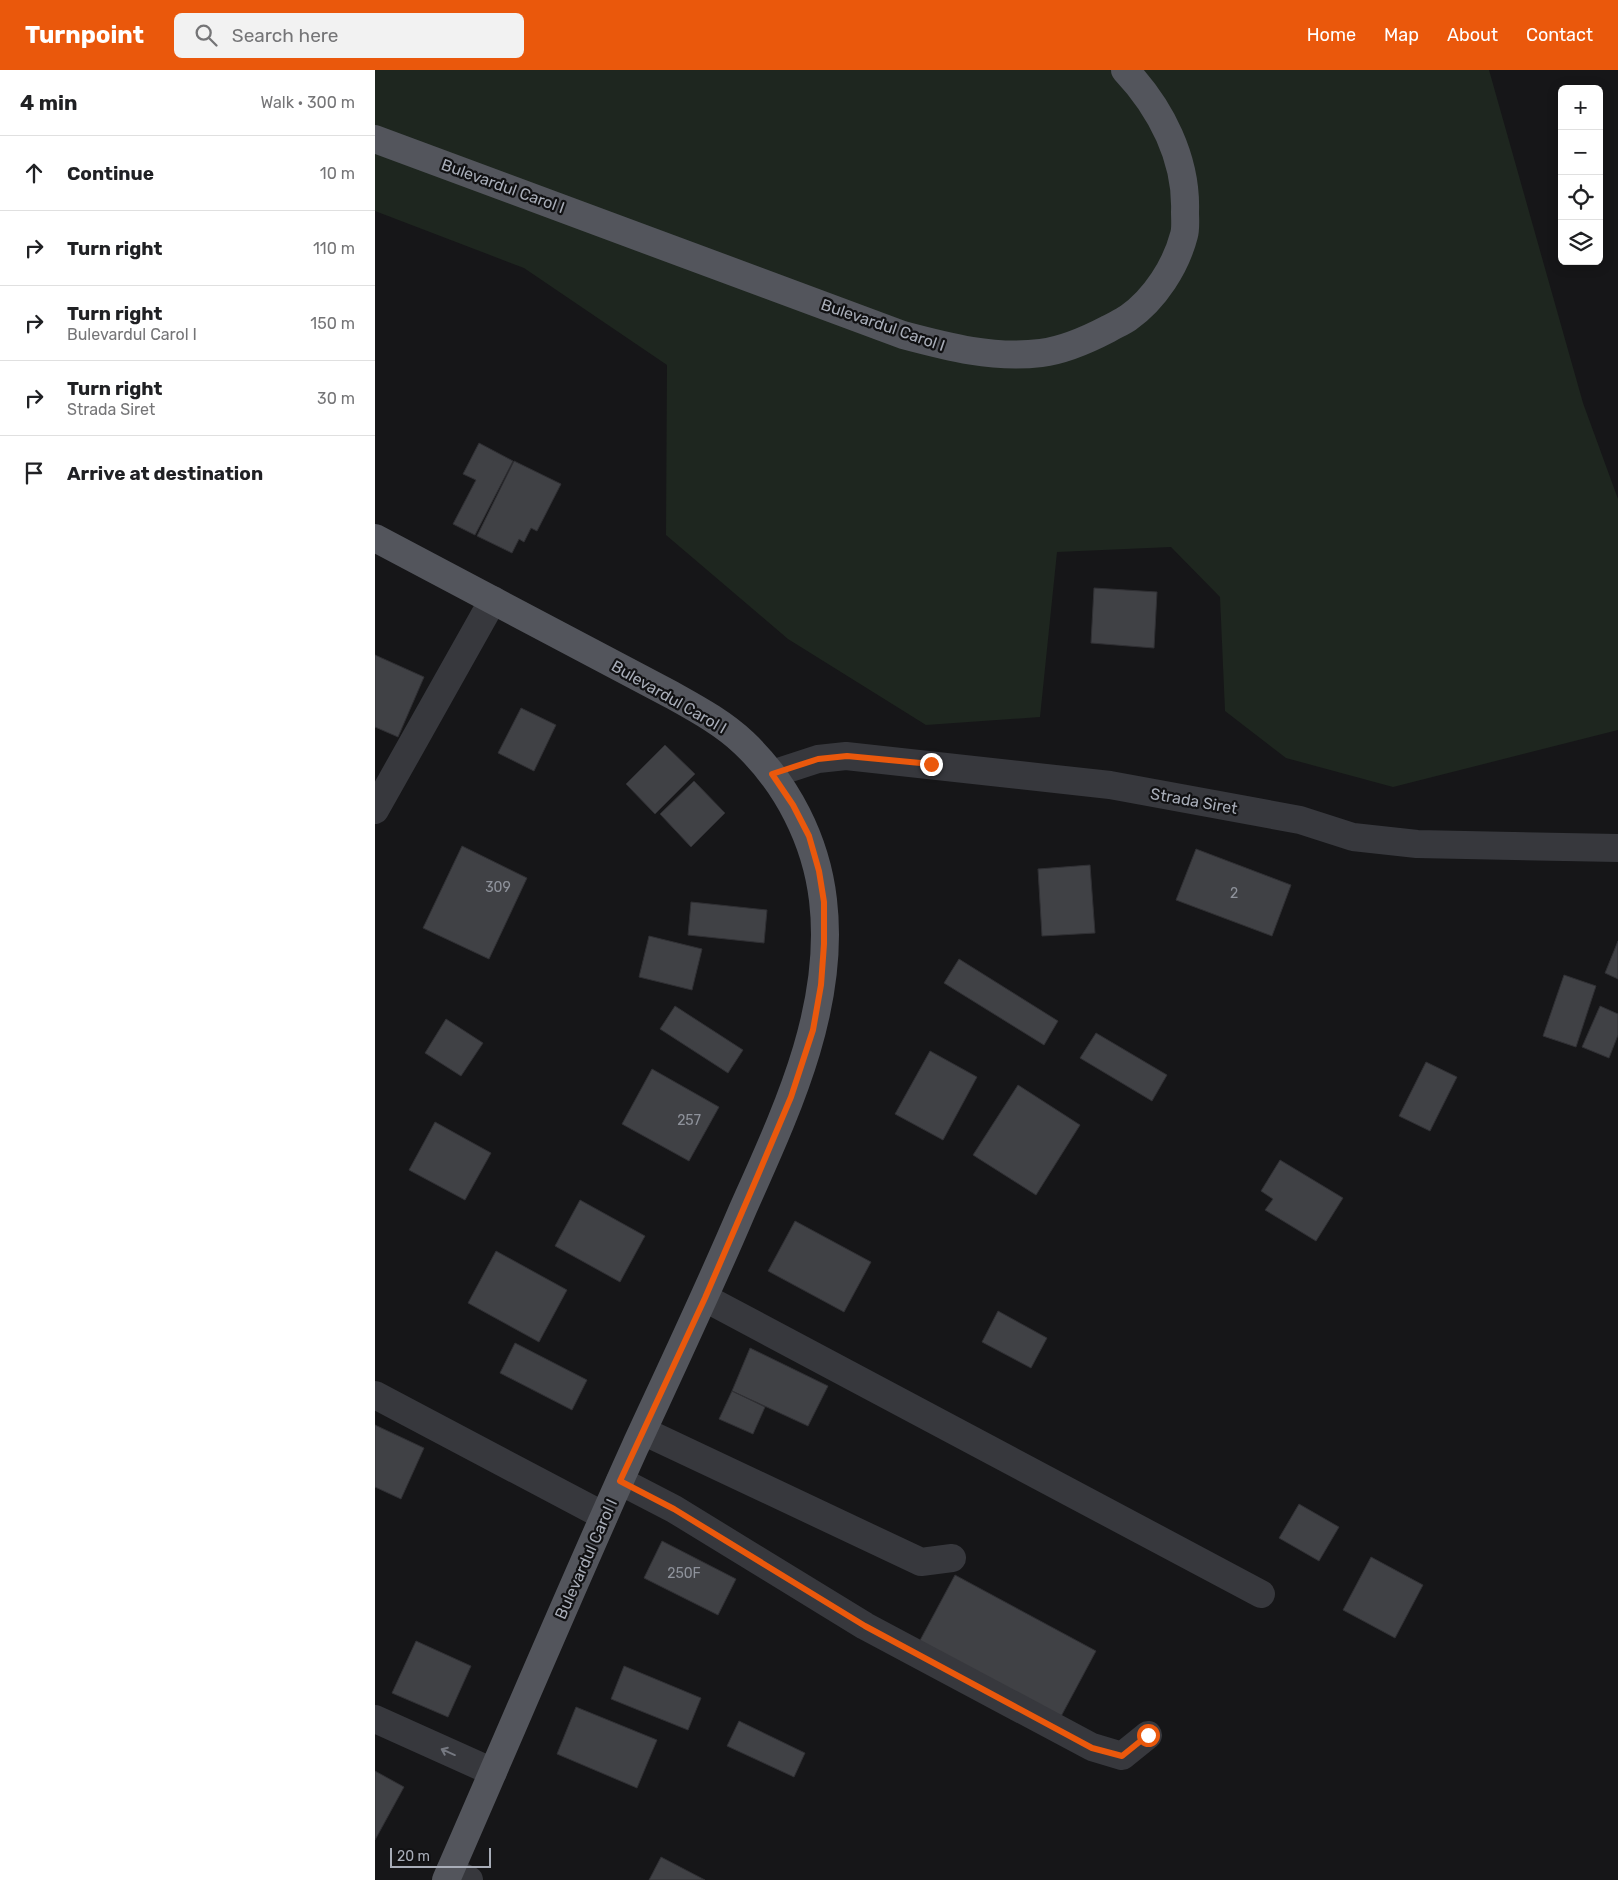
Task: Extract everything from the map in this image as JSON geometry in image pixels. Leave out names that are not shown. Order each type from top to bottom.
[{"type":"main road","name":"Bulevardul Carol I","points":[[375,139],[903,335],[957,350],[999,355],[1041,353],[1069,347],[1100,334],[1128,318],[1153,295],[1172,267],[1185,234],[1186,196],[1178,156],[1159,115],[1125,70]]},
{"type":"main road","name":"Bulevardul Carol I","points":[[375,538],[663,690],[712,718],[743,742],[772,774],[793,805],[809,836],[819,871],[824,902],[824,944],[821,985],[813,1030],[791,1097],[705,1298],[604,1516],[493,1772],[455,1877]]},
{"type":"street","points":[[375,810],[493,600]]},
{"type":"street","name":"Strada Siret","points":[[772,774],[818,759],[847,756],[1110,785],[1300,820],[1353,837],[1417,844],[1618,848]]},
{"type":"street","points":[[705,1298],[1261,1594]]},
{"type":"street","points":[[375,1396],[604,1516]]},
{"type":"street","points":[[643,1431],[921,1562],[952,1558]]},
{"type":"street","points":[[620,1481],[674,1509],[865,1626],[1092,1748],[1122,1756],[1148,1735]]},
{"type":"street","points":[[375,1719],[493,1772]]},
{"type":"shaded area","points":[[375,70],[1489,70],[1583,403],[1618,499],[1618,730],[1393,787],[1286,758],[1225,711],[1220,597],[1171,547],[1057,552],[1040,717],[926,725],[788,639],[666,535],[667,365],[524,268],[375,211]]},
{"type":"building","points":[[479,443],[513,461],[475,535],[453,524],[476,480],[463,474]]},
{"type":"building","points":[[514,461],[561,484],[537,531],[531,528],[524,542],[519,539],[512,553],[477,536]]},
{"type":"building","points":[[1094,588],[1157,592],[1154,648],[1091,643]]},
{"type":"building","points":[[375,655],[424,677],[398,737],[375,727]]},
{"type":"building","points":[[521,708],[556,725],[534,771],[498,753]]},
{"type":"building","points":[[665,745],[695,774],[655,814],[626,784]]},
{"type":"building","points":[[694,781],[725,813],[691,847],[660,814]]},
{"type":"building","points":[[462,846],[527,878],[489,959],[423,928]]},
{"type":"building","points":[[1196,849],[1291,885],[1272,936],[1176,900]]},
{"type":"building","points":[[1090,865],[1095,933],[1042,936],[1038,869]]},
{"type":"building","points":[[691,902],[767,910],[764,943],[688,935]]},
{"type":"building","points":[[649,936],[702,949],[692,990],[639,977]]},
{"type":"building","points":[[1618,941],[1618,979],[1605,973]]},
{"type":"building","points":[[959,959],[1058,1021],[1044,1045],[944,983]]},
{"type":"building","points":[[1564,975],[1596,986],[1576,1047],[1543,1036]]},
{"type":"building","points":[[675,1006],[743,1050],[728,1073],[660,1029]]},
{"type":"building","points":[[1600,1006],[1618,1014],[1618,1035],[1609,1058],[1582,1047]]},
{"type":"building","points":[[446,1019],[483,1043],[461,1076],[425,1053]]},
{"type":"building","points":[[1096,1033],[1167,1075],[1152,1101],[1080,1058]]},
{"type":"building","points":[[930,1051],[977,1077],[943,1140],[895,1114]]},
{"type":"building","points":[[1426,1062],[1457,1077],[1430,1131],[1399,1116]]},
{"type":"building","points":[[652,1069],[719,1107],[689,1161],[622,1124]]},
{"type":"building","points":[[1018,1085],[1080,1125],[1036,1195],[973,1155]]},
{"type":"building","points":[[435,1122],[491,1153],[465,1200],[409,1170]]},
{"type":"building","points":[[1280,1160],[1343,1198],[1316,1241],[1265,1210],[1273,1199],[1261,1191]]},
{"type":"building","points":[[580,1200],[645,1236],[620,1282],[555,1246]]},
{"type":"building","points":[[795,1221],[871,1262],[844,1312],[768,1271]]},
{"type":"building","points":[[496,1251],[567,1290],[539,1342],[468,1303]]},
{"type":"building","points":[[998,1311],[1047,1338],[1031,1368],[982,1342]]},
{"type":"building","points":[[515,1343],[587,1380],[572,1410],[500,1373]]},
{"type":"building","points":[[750,1348],[828,1386],[808,1426],[732,1391]]},
{"type":"building","points":[[732,1391],[765,1407],[753,1434],[719,1419]]},
{"type":"building","points":[[375,1425],[424,1448],[401,1499],[375,1487]]},
{"type":"building","points":[[1299,1504],[1339,1527],[1319,1561],[1279,1538]]},
{"type":"building","points":[[662,1541],[736,1579],[718,1615],[644,1578]]},
{"type":"building","points":[[1371,1557],[1423,1585],[1395,1638],[1343,1610]]},
{"type":"building","points":[[955,1575],[1096,1651],[1058,1722],[917,1646]]},
{"type":"building","points":[[416,1641],[471,1666],[448,1717],[392,1693]]},
{"type":"building","points":[[624,1666],[701,1698],[688,1730],[611,1699]]},
{"type":"building","points":[[576,1707],[657,1740],[637,1788],[557,1754]]},
{"type":"building","points":[[739,1721],[805,1753],[794,1777],[727,1746]]},
{"type":"building","points":[[375,1771],[404,1787],[375,1840]]},
{"type":"building","points":[[661,1857],[705,1880],[649,1880]]},
{"type":"route","points":[[931,764],[847,756],[818,759],[772,774],[793,805],[809,836],[819,871],[824,902],[824,944],[821,985],[813,1030],[791,1097],[758,1175],[705,1298],[620,1481],[674,1509],[865,1626],[1092,1748],[1122,1756],[1148,1735]]}]
